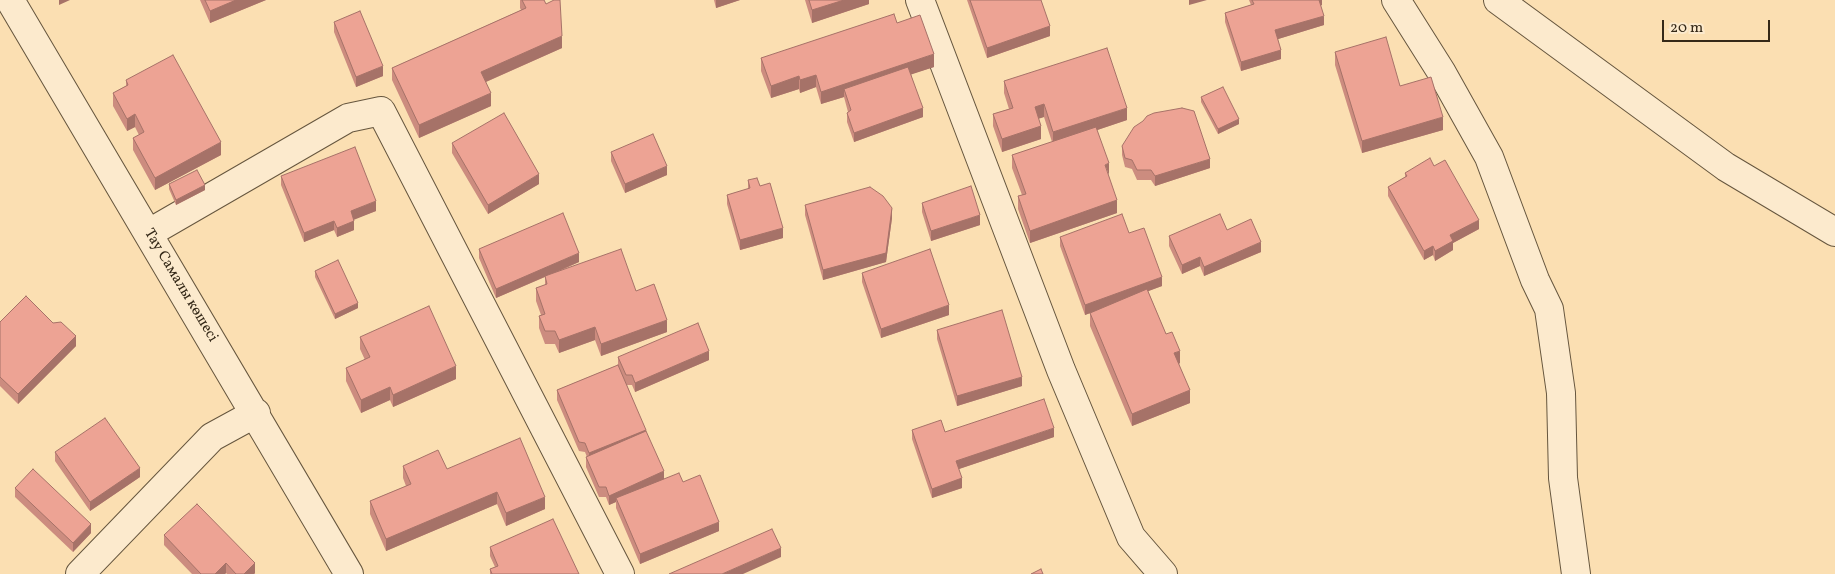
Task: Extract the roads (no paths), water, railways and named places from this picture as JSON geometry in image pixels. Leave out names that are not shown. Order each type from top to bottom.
[{"type":"street","points":[[920,0],[1061,370],[1131,537],[1163,574]]},
{"type":"street","points":[[1396,0],[1442,73],[1489,157],[1535,280],[1549,309],[1561,393],[1563,478],[1576,574]]},
{"type":"street","points":[[1498,0],[1726,167],[1835,232]]},
{"type":"street","name":"Тау Самалы көшесі","points":[[7,7],[149,233],[349,574]]},
{"type":"street","points":[[149,233],[348,118],[380,111],[620,574]]},
{"type":"street","points":[[80,574],[212,437],[256,413]]}]
